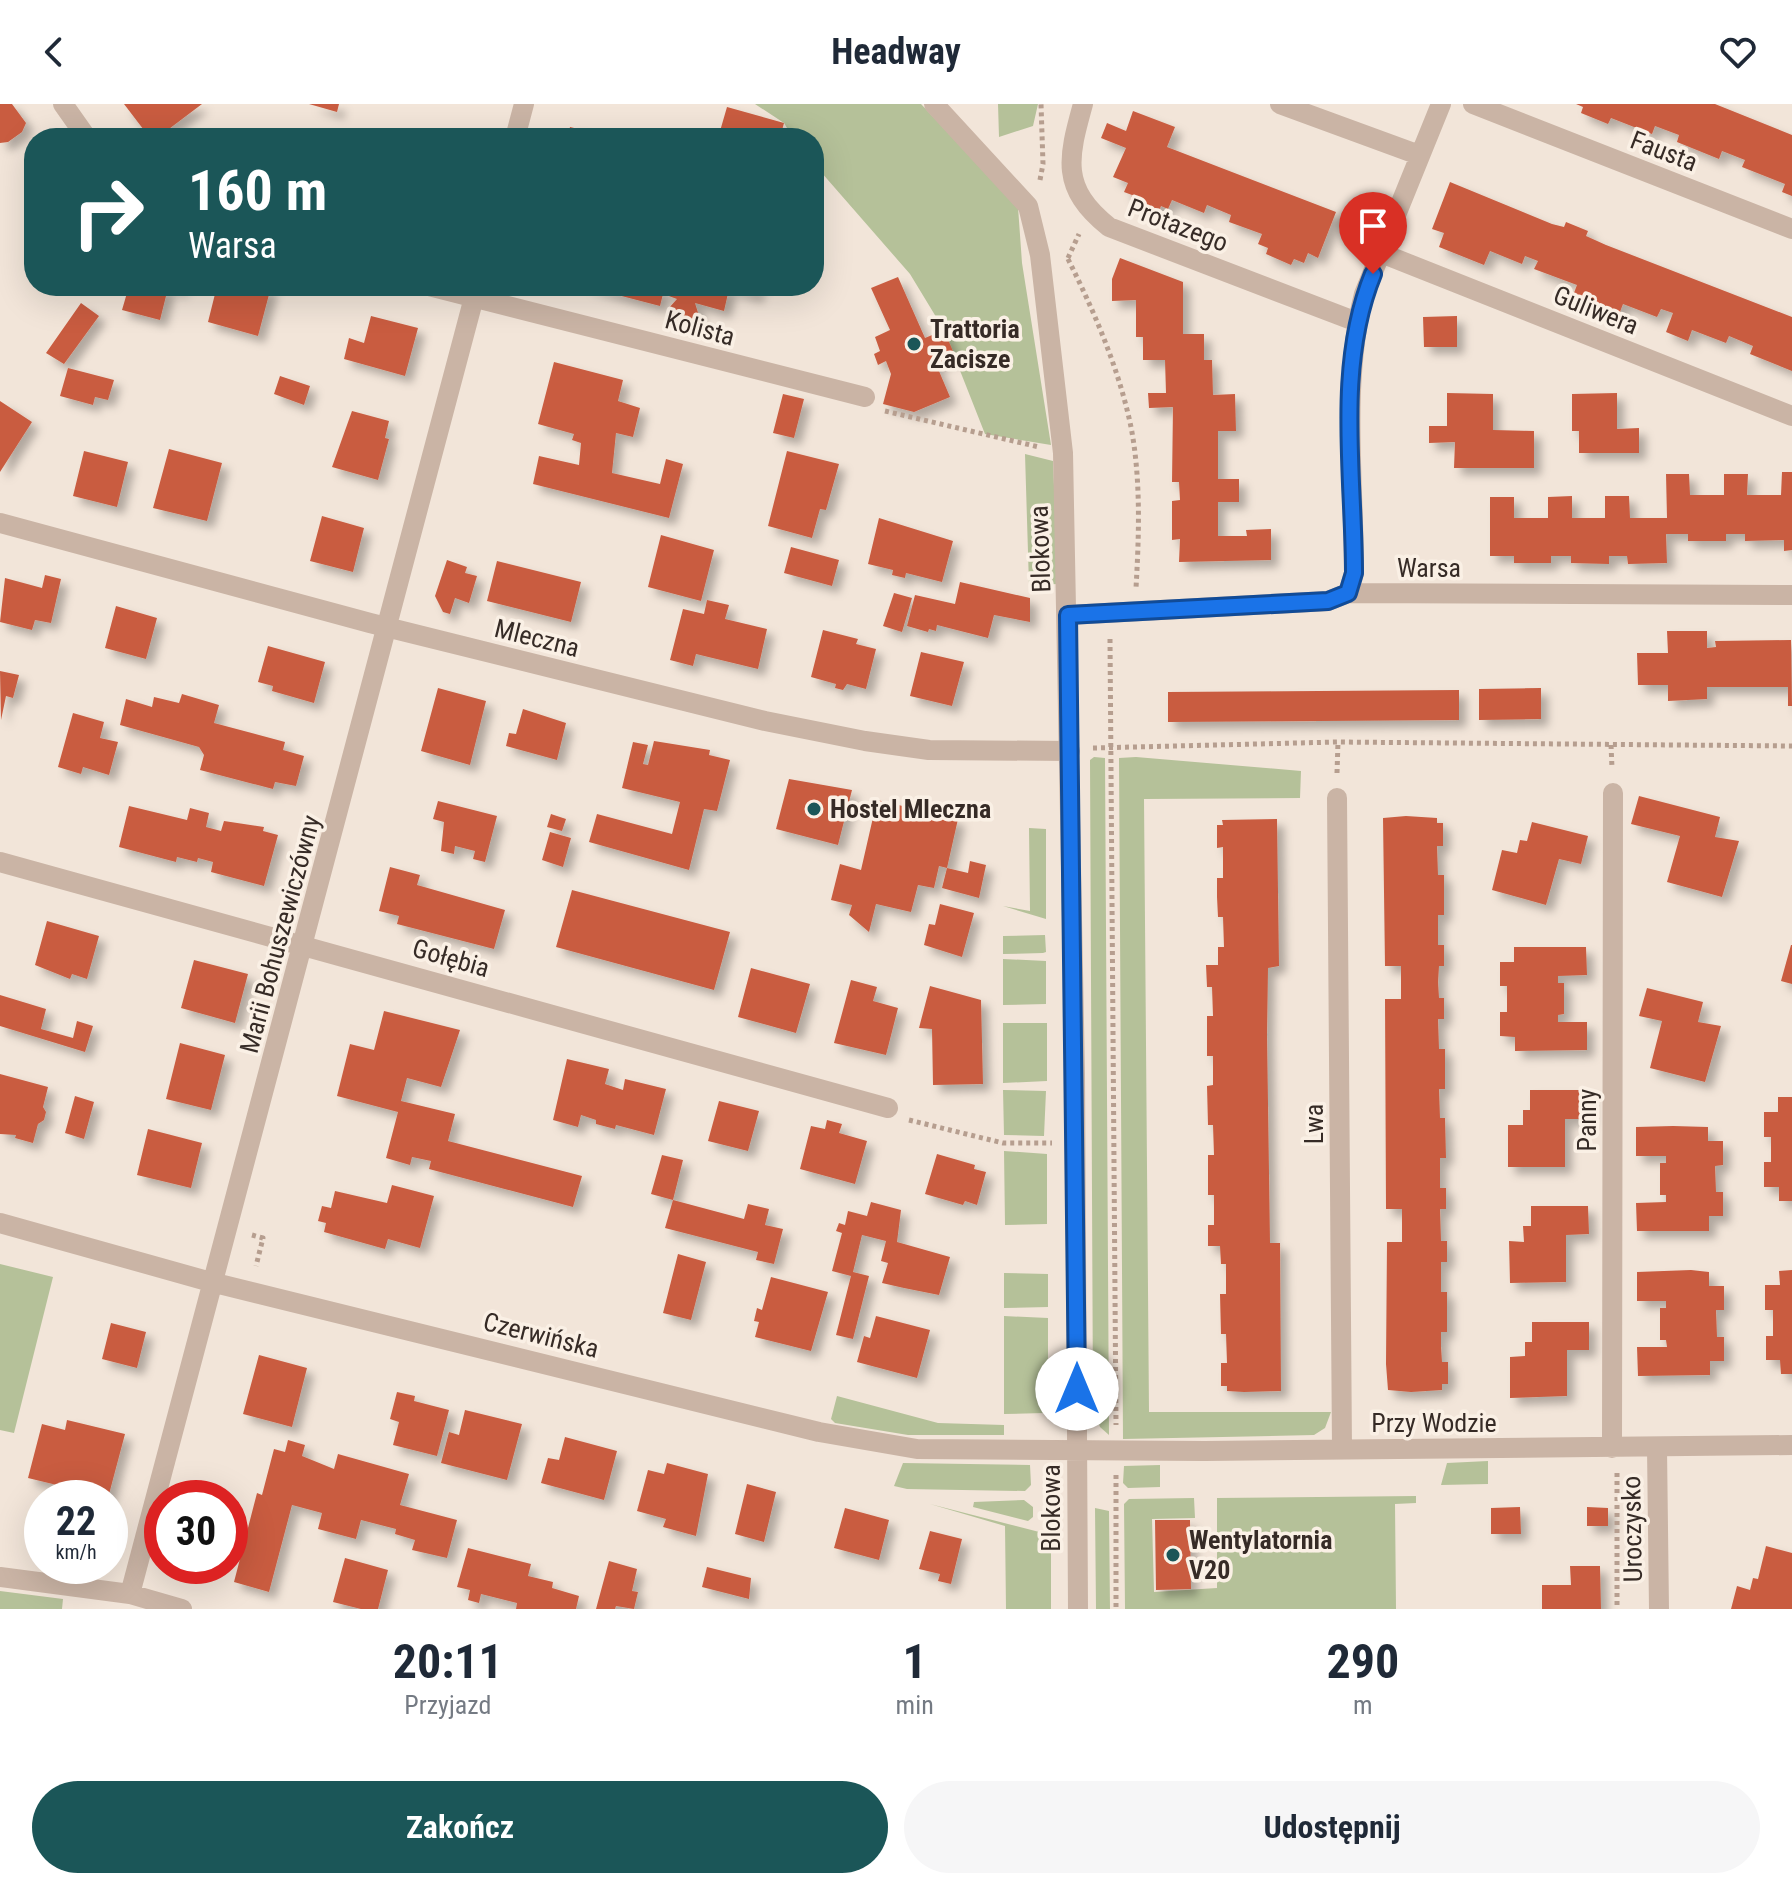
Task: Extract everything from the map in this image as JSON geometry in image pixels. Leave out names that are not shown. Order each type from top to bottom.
[{"type":"street","points":[[63,104],[80,128]]},
{"type":"street","points":[[518,128],[524,104]]},
{"type":"street","name":"Blokowa","points":[[934,104],[1028,206],[1040,255],[1063,453],[1070,751],[1078,1609]]},
{"type":"street","name":"Protazego","points":[[1083,104],[1070,150],[1070,172],[1090,212],[1109,227],[1357,322]]},
{"type":"street","points":[[1280,104],[1419,155]]},
{"type":"street","points":[[1348,593],[1354,573],[1350,378],[1357,322],[1381,253],[1441,104]]},
{"type":"street","name":"Fausta","points":[[1473,104],[1792,229]]},
{"type":"street","name":"Guliwera","points":[[1381,253],[1792,416]]},
{"type":"street","name":"Marii Bohuszewiczówny","points":[[130,1594],[475,296]]},
{"type":"street","name":"Kolista","points":[[491,296],[865,397]]},
{"type":"street","name":"Mleczna","points":[[0,523],[388,627],[765,721],[929,750],[1070,751]]},
{"type":"street","name":"Warsa","points":[[1068,615],[1328,601],[1348,593],[1792,595]]},
{"type":"street","name":"Panny","points":[[1613,793],[1615,1456]]},
{"type":"street","name":"Lwa","points":[[1337,798],[1342,1449]]},
{"type":"street","name":"Gołębia","points":[[0,862],[888,1108]]},
{"type":"street","name":"Czerwińska","points":[[0,1223],[211,1282],[819,1432],[917,1449],[1077,1451]]},
{"type":"street","name":"Przy Wodzie","points":[[1077,1451],[1342,1449],[1615,1456],[1657,1448],[1792,1445]]},
{"type":"street","name":"Uroczysko","points":[[1657,1448],[1659,1609]]},
{"type":"street","points":[[0,1577],[130,1594],[182,1609]]},
{"type":"path","points":[[1028,206],[1038,189],[1043,164],[1041,104]]},
{"type":"path","points":[[1068,259],[1090,304],[1125,400],[1132,430],[1137,495],[1136,589]]},
{"type":"path","points":[[865,397],[871,407],[1063,453]]},
{"type":"path","points":[[1109,630],[1116,1437]]},
{"type":"path","points":[[1070,751],[1112,747],[1338,742],[1792,746]]},
{"type":"path","points":[[888,1108],[895,1117],[1003,1143],[1052,1143]]},
{"type":"path","points":[[244,1233],[263,1238],[256,1266]]},
{"type":"path","points":[[1615,1456],[1617,1609]]},
{"type":"path","points":[[1116,1467],[1116,1609]]},
{"type":"green space","points":[[755,104],[921,104],[1018,207],[1022,263],[1051,445],[985,434],[944,330],[910,274],[824,175],[824,128],[787,128]]},
{"type":"green space","points":[[998,104],[1038,104],[1033,126],[999,137]]},
{"type":"green space","points":[[1025,454],[1053,461],[1058,584],[1029,585]]},
{"type":"green space","points":[[1094,757],[1105,758],[1109,1435],[1100,1427],[1093,1408],[1090,760]]},
{"type":"green space","points":[[1119,758],[1301,771],[1300,798],[1144,799],[1149,1412],[1331,1412],[1325,1428],[1314,1435],[1123,1439]]},
{"type":"green space","points":[[1029,828],[1046,829],[1046,919],[1003,906],[1030,911]]},
{"type":"green space","points":[[1045,935],[1046,952],[1003,954],[1003,936]]},
{"type":"green space","points":[[1003,959],[1046,961],[1046,1004],[1003,1005]]},
{"type":"green space","points":[[1003,1023],[1047,1023],[1047,1081],[1003,1083]]},
{"type":"green space","points":[[1003,1090],[1046,1091],[1044,1136],[1004,1135]]},
{"type":"green space","points":[[1004,1151],[1047,1154],[1047,1224],[1005,1225]]},
{"type":"green space","points":[[0,1264],[53,1277],[14,1433],[0,1430]]},
{"type":"green space","points":[[1004,1273],[1048,1274],[1048,1307],[1004,1308]]},
{"type":"green space","points":[[1004,1316],[1048,1318],[1048,1406],[1044,1413],[1004,1414]]},
{"type":"green space","points":[[837,1396],[938,1423],[1004,1425],[1004,1435],[908,1435],[835,1423],[831,1419]]},
{"type":"green space","points":[[1488,1461],[1488,1484],[1441,1485],[1447,1463]]},
{"type":"green space","points":[[903,1463],[1030,1465],[1031,1485],[1025,1491],[907,1489],[894,1486]]},
{"type":"green space","points":[[1160,1465],[1160,1487],[1128,1488],[1123,1483],[1124,1466]]},
{"type":"green space","points":[[1416,1496],[1416,1503],[1395,1504],[1396,1609],[1125,1609],[1124,1504],[1129,1499],[1194,1498],[1195,1518],[1152,1519],[1154,1592],[1217,1588],[1217,1498]]},
{"type":"green space","points":[[1024,1500],[1033,1507],[1033,1517],[1028,1521],[973,1507],[974,1502]]},
{"type":"green space","points":[[930,1504],[1047,1534],[1051,1541],[1051,1609],[1006,1609],[1005,1526]]},
{"type":"green space","points":[[1095,1508],[1109,1511],[1110,1609],[1096,1609]]},
{"type":"green space","points":[[0,1591],[63,1599],[62,1609],[0,1609]]},
{"type":"building","points":[[0,104],[12,104],[26,123],[22,132],[8,142],[0,143]]},
{"type":"building","points":[[124,104],[202,104],[170,128],[142,128]]},
{"type":"building","points":[[309,104],[339,104],[337,112]]},
{"type":"building","points":[[1576,104],[1715,104],[1792,135],[1792,196],[1782,192],[1785,184],[1742,167],[1745,160],[1722,151],[1719,159],[1677,142],[1679,135],[1655,126],[1652,134],[1611,118],[1608,124],[1581,113],[1583,107]]},
{"type":"building","points":[[727,107],[784,123],[783,128],[721,128]]},
{"type":"building","points":[[1133,111],[1175,127],[1167,147],[1336,212],[1318,258],[1308,253],[1304,263],[1294,259],[1291,265],[1266,254],[1268,248],[1258,244],[1262,234],[1229,222],[1231,215],[1207,205],[1204,213],[1172,200],[1168,209],[1161,206],[1158,213],[1130,201],[1132,195],[1124,192],[1128,183],[1113,177],[1126,148],[1101,138],[1107,123],[1126,131]]},
{"type":"building","points":[[1450,182],[1552,224],[1564,227],[1566,222],[1588,231],[1586,236],[1606,245],[1792,317],[1792,371],[1750,354],[1753,346],[1729,336],[1726,343],[1692,330],[1688,341],[1666,332],[1673,313],[1661,309],[1657,317],[1623,304],[1618,317],[1572,298],[1577,285],[1534,269],[1538,261],[1525,256],[1522,264],[1490,251],[1484,265],[1439,247],[1444,233],[1432,229]]},
{"type":"building","points":[[1120,258],[1183,282],[1183,334],[1204,334],[1204,360],[1212,360],[1213,395],[1235,394],[1236,431],[1218,431],[1218,479],[1239,479],[1239,502],[1218,502],[1218,536],[1247,536],[1246,530],[1271,529],[1271,560],[1179,562],[1180,539],[1172,540],[1172,501],[1180,500],[1179,482],[1172,482],[1173,407],[1149,408],[1148,393],[1166,393],[1165,360],[1143,360],[1143,337],[1136,337],[1136,300],[1112,301],[1112,279]]},
{"type":"building","name":"Trattoria Zacisze","points":[[898,277],[925,338],[944,330],[955,356],[936,364],[950,397],[914,412],[883,404],[891,374],[886,361],[878,365],[874,354],[880,351],[875,337],[890,330],[871,288]]},
{"type":"building","points":[[126,296],[166,296],[160,320],[122,310]]},
{"type":"building","points":[[214,296],[269,296],[258,336],[208,322]]},
{"type":"building","points":[[622,296],[662,296],[660,306]]},
{"type":"building","points":[[669,296],[727,296],[724,311],[695,303],[699,316],[688,323],[675,320],[668,309],[677,299]]},
{"type":"building","points":[[81,303],[99,316],[64,364],[46,353]]},
{"type":"building","points":[[371,316],[418,328],[405,376],[344,359],[349,338],[364,343]]},
{"type":"building","points":[[1457,316],[1457,347],[1424,347],[1423,317]]},
{"type":"building","points":[[554,362],[623,380],[618,401],[640,408],[633,437],[616,433],[612,473],[660,484],[666,459],[683,464],[669,518],[533,484],[539,456],[579,465],[581,443],[572,440],[574,434],[538,424]]},
{"type":"building","points":[[68,368],[114,380],[108,400],[95,397],[93,405],[60,396]]},
{"type":"building","points":[[280,376],[310,386],[304,405],[274,394]]},
{"type":"building","points":[[1447,393],[1493,394],[1493,430],[1534,431],[1534,468],[1454,468],[1455,442],[1429,443],[1429,426],[1447,426]]},
{"type":"building","points":[[1617,393],[1617,429],[1639,428],[1639,453],[1579,453],[1579,431],[1572,431],[1572,394]]},
{"type":"building","points":[[783,394],[804,399],[794,438],[773,433]]},
{"type":"building","points":[[0,401],[32,422],[0,472]]},
{"type":"building","points":[[352,411],[389,421],[385,438],[389,439],[378,480],[332,467]]},
{"type":"building","points":[[169,449],[222,463],[207,521],[153,508]]},
{"type":"building","points":[[84,451],[128,462],[117,507],[73,496]]},
{"type":"building","points":[[787,451],[839,464],[826,510],[820,509],[812,538],[768,526]]},
{"type":"building","points":[[1782,472],[1792,472],[1792,550],[1784,551],[1784,540],[1745,541],[1745,534],[1726,534],[1726,541],[1688,541],[1688,534],[1666,534],[1667,563],[1628,564],[1627,556],[1609,556],[1609,564],[1571,563],[1571,556],[1551,556],[1551,563],[1514,563],[1514,556],[1490,556],[1490,497],[1514,497],[1514,518],[1548,518],[1548,497],[1572,496],[1572,518],[1605,518],[1605,496],[1629,496],[1630,518],[1667,518],[1666,474],[1689,474],[1690,495],[1724,495],[1724,474],[1748,474],[1747,495],[1781,495]]},
{"type":"building","points":[[322,516],[364,528],[353,572],[310,561]]},
{"type":"building","points":[[879,518],[953,541],[942,582],[906,573],[905,578],[892,575],[893,570],[868,564]]},
{"type":"building","points":[[661,535],[714,550],[701,601],[648,587]]},
{"type":"building","points":[[791,547],[839,560],[832,586],[784,573]]},
{"type":"building","points":[[447,560],[467,567],[465,573],[477,576],[469,603],[455,598],[450,614],[443,612],[435,596]]},
{"type":"building","points":[[497,561],[581,582],[571,622],[487,601]]},
{"type":"building","points":[[45,575],[61,579],[51,623],[35,620],[32,630],[0,622],[5,578],[42,588]]},
{"type":"building","points":[[960,582],[1030,598],[1030,622],[994,615],[988,638],[937,625],[936,631],[929,629],[928,632],[907,626],[915,595],[955,604]]},
{"type":"building","points":[[894,593],[912,598],[902,632],[883,626]]},
{"type":"building","points":[[707,600],[729,605],[725,619],[767,629],[758,669],[696,654],[693,666],[670,660],[683,609],[704,614]]},
{"type":"building","points":[[116,606],[157,618],[146,659],[105,648]]},
{"type":"building","points":[[823,630],[858,639],[856,644],[876,649],[866,689],[847,684],[843,690],[835,688],[836,684],[811,677]]},
{"type":"building","points":[[1667,631],[1707,631],[1707,648],[1716,647],[1715,641],[1791,640],[1792,706],[1788,706],[1788,687],[1707,687],[1707,699],[1668,701],[1668,685],[1638,685],[1637,653],[1668,653]]},
{"type":"building","points":[[268,646],[325,662],[314,703],[272,691],[273,686],[258,682]]},
{"type":"building","points":[[921,652],[964,662],[952,706],[910,696]]},
{"type":"building","points":[[0,671],[19,675],[13,698],[6,696],[1,720]]},
{"type":"building","points":[[438,688],[486,701],[470,765],[421,751]]},
{"type":"building","points":[[1541,688],[1541,719],[1479,720],[1479,689]]},
{"type":"building","points":[[1459,690],[1459,720],[1168,722],[1168,692]]},
{"type":"building","points":[[182,694],[219,705],[214,723],[285,742],[283,750],[304,756],[296,786],[275,782],[273,789],[200,770],[204,755],[199,747],[120,725],[126,699],[152,707],[154,697],[179,703]]},
{"type":"building","points":[[523,709],[566,723],[557,760],[506,746],[509,733],[516,734]]},
{"type":"building","points":[[73,713],[104,722],[100,738],[118,742],[109,775],[83,767],[81,774],[58,767]]},
{"type":"building","points":[[654,741],[710,750],[709,755],[730,760],[717,811],[704,809],[689,870],[589,842],[597,814],[672,834],[680,802],[622,788],[633,742],[648,745],[643,764],[648,765]]},
{"type":"building","name":"Hostel Mleczna","points":[[789,779],[852,790],[838,845],[776,829]]},
{"type":"building","points":[[1639,796],[1720,817],[1715,837],[1739,841],[1722,897],[1667,882],[1680,836],[1631,824]]},
{"type":"building","points":[[877,800],[958,819],[947,868],[939,866],[934,888],[918,885],[911,912],[876,904],[869,932],[849,915],[852,905],[831,900],[840,864],[861,870]]},
{"type":"building","points":[[438,801],[497,816],[485,862],[473,859],[475,851],[455,846],[454,854],[441,851],[444,822],[433,819]]},
{"type":"building","points":[[129,806],[187,820],[190,808],[209,813],[206,827],[221,831],[224,821],[264,827],[263,831],[278,835],[264,886],[211,872],[213,862],[177,857],[176,862],[119,847]]},
{"type":"building","points":[[551,814],[566,819],[562,831],[547,827]]},
{"type":"building","points":[[1383,818],[1437,818],[1437,823],[1443,823],[1443,846],[1437,846],[1438,875],[1444,875],[1444,915],[1438,915],[1438,945],[1444,945],[1444,966],[1439,966],[1438,982],[1439,998],[1444,998],[1444,1019],[1438,1019],[1439,1049],[1445,1049],[1445,1089],[1439,1089],[1440,1118],[1445,1118],[1446,1158],[1440,1158],[1440,1188],[1446,1188],[1446,1209],[1440,1209],[1441,1241],[1447,1241],[1447,1262],[1441,1262],[1441,1292],[1447,1292],[1447,1332],[1441,1332],[1441,1347],[1442,1362],[1448,1362],[1448,1384],[1442,1384],[1442,1390],[1411,1392],[1388,1390],[1386,1364],[1387,1242],[1402,1242],[1402,1209],[1386,1209],[1385,999],[1401,999],[1401,966],[1385,966]]},
{"type":"building","points":[[1277,819],[1279,966],[1268,968],[1267,1035],[1270,1243],[1280,1243],[1281,1391],[1227,1391],[1227,1386],[1221,1386],[1221,1363],[1227,1363],[1226,1334],[1221,1334],[1220,1294],[1226,1294],[1226,1264],[1221,1264],[1220,1246],[1208,1246],[1208,1225],[1214,1225],[1214,1195],[1208,1195],[1208,1155],[1214,1155],[1213,1125],[1208,1125],[1207,1086],[1213,1085],[1213,1056],[1207,1056],[1207,1016],[1213,1016],[1212,987],[1207,987],[1206,965],[1218,965],[1218,947],[1224,947],[1223,917],[1218,917],[1217,897],[1217,878],[1223,878],[1223,847],[1217,848],[1217,825],[1223,825],[1222,820]]},
{"type":"building","points":[[1532,822],[1588,836],[1581,864],[1559,859],[1546,905],[1492,890],[1502,850],[1517,853],[1520,840],[1527,841]]},
{"type":"building","points":[[550,832],[571,838],[563,867],[542,860]]},
{"type":"building","points":[[970,861],[986,865],[979,898],[942,888],[947,868],[968,873]]},
{"type":"building","points":[[390,867],[420,875],[417,885],[505,910],[494,949],[397,924],[399,916],[379,911]]},
{"type":"building","points":[[572,890],[730,932],[714,990],[556,947]]},
{"type":"building","points":[[940,904],[974,913],[962,957],[924,945],[929,924],[935,925]]},
{"type":"building","points":[[47,921],[99,936],[87,979],[72,974],[70,979],[35,965]]},
{"type":"building","points":[[1792,945],[1792,984],[1781,981]]},
{"type":"building","points":[[1514,947],[1586,947],[1587,975],[1558,976],[1558,983],[1564,983],[1564,1014],[1558,1015],[1558,1022],[1587,1022],[1587,1050],[1515,1051],[1515,1037],[1500,1036],[1500,1012],[1507,1012],[1507,986],[1500,986],[1500,962],[1514,962]]},
{"type":"building","points":[[194,960],[248,974],[235,1023],[181,1008]]},
{"type":"building","points":[[751,968],[810,984],[796,1033],[738,1017]]},
{"type":"building","points":[[851,980],[877,987],[873,1001],[898,1008],[886,1055],[834,1043]]},
{"type":"building","points":[[930,986],[981,1000],[983,1084],[933,1085],[932,1029],[919,1028]]},
{"type":"building","points":[[1647,988],[1703,1002],[1698,1022],[1721,1026],[1705,1082],[1650,1068],[1662,1021],[1639,1016]]},
{"type":"building","points":[[0,995],[46,1009],[41,1029],[73,1038],[77,1021],[93,1026],[85,1052],[0,1026]]},
{"type":"building","points":[[384,1011],[460,1030],[441,1087],[407,1078],[401,1101],[455,1114],[448,1141],[582,1176],[573,1207],[429,1169],[431,1161],[412,1157],[410,1165],[386,1158],[398,1112],[337,1096],[350,1044],[374,1050]]},
{"type":"building","points":[[180,1043],[225,1055],[211,1110],[166,1099]]},
{"type":"building","points":[[567,1059],[609,1069],[605,1084],[623,1090],[625,1079],[666,1089],[654,1135],[616,1125],[615,1129],[596,1124],[596,1120],[581,1115],[578,1127],[553,1120]]},
{"type":"building","points":[[0,1074],[48,1087],[43,1107],[46,1112],[44,1120],[38,1124],[33,1143],[15,1138],[16,1135],[0,1134]]},
{"type":"building","points":[[1530,1090],[1588,1090],[1588,1119],[1565,1119],[1565,1167],[1508,1167],[1508,1125],[1523,1125],[1523,1110],[1530,1110]]},
{"type":"building","points":[[75,1096],[94,1102],[84,1139],[65,1133]]},
{"type":"building","points":[[1778,1097],[1792,1097],[1792,1201],[1779,1201],[1779,1187],[1764,1187],[1764,1162],[1771,1162],[1771,1137],[1764,1137],[1764,1112],[1778,1112]]},
{"type":"building","points":[[719,1101],[759,1111],[748,1151],[708,1141]]},
{"type":"building","points":[[827,1120],[842,1124],[839,1133],[867,1141],[855,1184],[800,1169],[811,1126],[825,1129]]},
{"type":"building","points":[[1636,1127],[1708,1127],[1708,1141],[1723,1141],[1723,1165],[1715,1166],[1716,1192],[1723,1192],[1723,1216],[1709,1216],[1709,1231],[1637,1231],[1636,1203],[1666,1202],[1666,1195],[1660,1195],[1660,1163],[1666,1163],[1666,1156],[1636,1156]]},
{"type":"building","points":[[148,1129],[202,1143],[191,1188],[137,1175]]},
{"type":"building","points":[[937,1154],[975,1165],[974,1169],[986,1172],[977,1205],[965,1201],[963,1205],[925,1194]]},
{"type":"building","points":[[662,1155],[683,1160],[673,1200],[651,1194]]},
{"type":"building","points":[[392,1185],[434,1196],[420,1248],[388,1239],[385,1249],[324,1232],[326,1223],[318,1221],[322,1206],[331,1208],[335,1191],[387,1203]]},
{"type":"building","points":[[673,1200],[744,1219],[748,1204],[769,1209],[765,1225],[783,1229],[774,1264],[756,1260],[758,1252],[665,1228]]},
{"type":"building","points":[[871,1202],[901,1210],[897,1242],[950,1257],[939,1295],[882,1283],[888,1263],[881,1261],[886,1241],[862,1235],[853,1272],[869,1276],[853,1339],[836,1335],[851,1276],[832,1271],[842,1233],[836,1231],[839,1223],[845,1225],[848,1211],[867,1216]]},
{"type":"building","points":[[1531,1206],[1588,1206],[1589,1234],[1566,1235],[1566,1282],[1510,1283],[1509,1241],[1524,1242],[1523,1226],[1531,1226]]},
{"type":"building","points":[[678,1254],[706,1262],[691,1320],[663,1313]]},
{"type":"building","points":[[1792,1270],[1792,1374],[1781,1374],[1780,1360],[1766,1360],[1766,1336],[1773,1336],[1773,1310],[1765,1310],[1765,1285],[1780,1285],[1779,1271]]},
{"type":"building","points":[[1637,1272],[1709,1272],[1709,1286],[1724,1286],[1724,1310],[1716,1310],[1717,1337],[1724,1337],[1724,1361],[1710,1361],[1710,1375],[1638,1376],[1637,1347],[1667,1347],[1666,1340],[1660,1340],[1660,1308],[1666,1308],[1666,1301],[1637,1301]]},
{"type":"building","points":[[771,1277],[828,1292],[811,1351],[755,1337],[759,1322],[754,1321],[757,1308],[762,1310]]},
{"type":"building","points":[[876,1316],[930,1330],[917,1378],[857,1362],[864,1336],[870,1338]]},
{"type":"building","points":[[1532,1322],[1589,1322],[1589,1350],[1567,1350],[1567,1396],[1510,1398],[1510,1357],[1525,1356],[1525,1342],[1532,1342]]},
{"type":"building","points":[[111,1323],[146,1332],[137,1368],[102,1359]]},
{"type":"building","points":[[259,1355],[307,1368],[292,1427],[243,1414]]},
{"type":"building","points":[[397,1392],[415,1396],[414,1401],[449,1410],[437,1456],[393,1445],[399,1422],[390,1419]]},
{"type":"building","points":[[465,1410],[522,1424],[507,1480],[441,1463],[449,1432],[459,1435]]},
{"type":"building","points":[[67,1420],[125,1434],[113,1480],[28,1478],[42,1424],[65,1430]]},
{"type":"building","points":[[565,1437],[617,1451],[604,1500],[541,1483],[548,1458],[559,1460]]},
{"type":"building","points":[[288,1440],[305,1445],[302,1456],[334,1469],[338,1454],[409,1474],[400,1505],[457,1520],[447,1558],[412,1550],[415,1540],[395,1534],[396,1529],[361,1520],[356,1539],[318,1529],[322,1513],[292,1505],[269,1592],[241,1584],[248,1584],[248,1528],[257,1493],[262,1495],[274,1449],[285,1452]]},
{"type":"building","points":[[667,1463],[708,1474],[696,1536],[663,1527],[666,1519],[637,1511],[648,1470],[664,1474]]},
{"type":"building","points":[[747,1484],[776,1492],[764,1542],[735,1534]]},
{"type":"building","points":[[1520,1507],[1521,1534],[1491,1534],[1491,1508]]},
{"type":"building","points":[[1587,1507],[1608,1508],[1608,1526],[1587,1526]]},
{"type":"building","points":[[845,1508],[889,1520],[879,1560],[834,1548]]},
{"type":"building","name":"Wentylatornia V20","points":[[1155,1520],[1190,1520],[1191,1589],[1156,1590]]},
{"type":"building","points":[[930,1531],[962,1539],[951,1584],[938,1581],[940,1574],[919,1569]]},
{"type":"building","points":[[1766,1546],[1792,1553],[1792,1609],[1731,1609],[1737,1586],[1750,1590],[1753,1578],[1758,1579]]},
{"type":"building","points":[[468,1548],[531,1564],[528,1576],[553,1582],[552,1588],[579,1596],[576,1609],[516,1609],[517,1603],[481,1594],[479,1603],[468,1600],[470,1590],[457,1587]]},
{"type":"building","points":[[345,1558],[388,1570],[378,1609],[361,1609],[333,1602]]},
{"type":"building","points":[[609,1561],[637,1569],[632,1591],[638,1592],[634,1609],[616,1606],[615,1609],[596,1609]]},
{"type":"building","points":[[1570,1566],[1600,1566],[1601,1609],[1542,1609],[1542,1585],[1571,1585]]},
{"type":"building","points":[[707,1567],[751,1578],[749,1599],[702,1587]]},
{"type":"place","name":"Trattoria Zacisze","points":[[914,344]]},
{"type":"place","name":"Hostel Mleczna","points":[[814,809]]},
{"type":"place","name":"Wentylatornia V20","points":[[1173,1555]]},
{"type":"route","points":[[1077,1389],[1068,615],[1328,601],[1342,598],[1348,593],[1354,573],[1355,531],[1350,378],[1357,322],[1373,274]]}]
